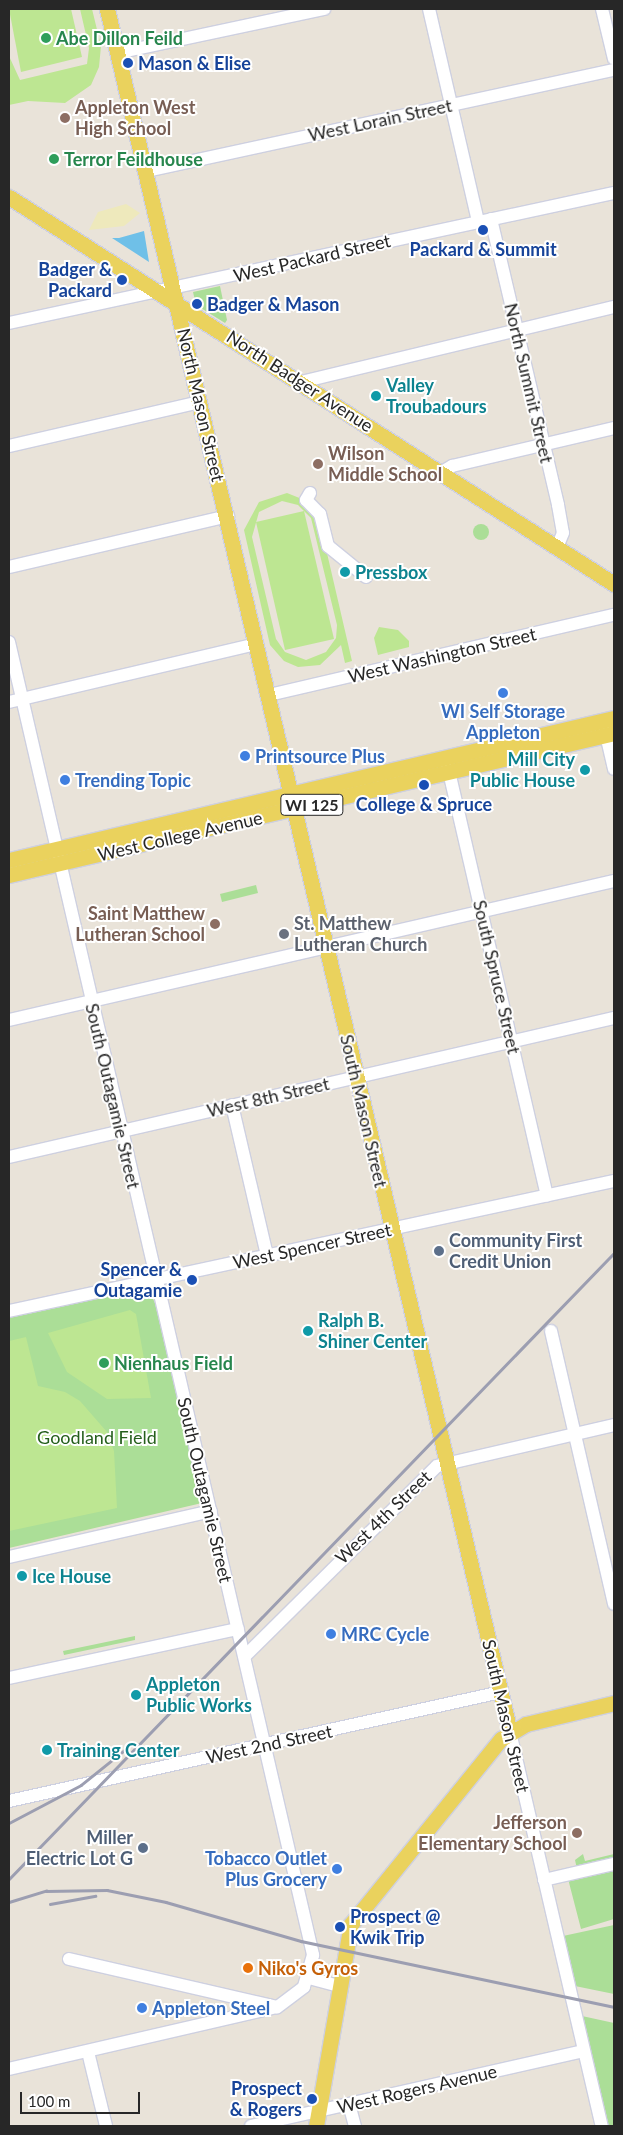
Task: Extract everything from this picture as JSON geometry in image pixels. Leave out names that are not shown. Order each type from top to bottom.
[{"type":"main road","name":"North Mason Street","points":[[107,9],[228,516],[293,802]]},
{"type":"main road","name":"North Badger Avenue","points":[[9,197],[157,291],[175,295],[301,382],[614,584]]},
{"type":"main road","name":"West College Avenue","points":[[9,860],[57,856],[609,727]]},
{"type":"main road","name":"South Mason Street","points":[[293,802],[435,1420],[432,1426],[444,1456],[510,1732]]},
{"type":"main road","name":"West College Avenue","points":[[9,875],[57,856]]},
{"type":"main road","points":[[317,2119],[338,1986],[351,1924],[510,1732],[526,1724],[614,1703]]},
{"type":"street","points":[[117,53],[324,9]]},
{"type":"street","name":"North Summit Street","points":[[429,9],[452,105],[517,330],[562,524],[558,547]]},
{"type":"street","points":[[602,9],[614,59]]},
{"type":"street","name":"West Lorain Street","points":[[146,171],[614,70]]},
{"type":"street","name":"West Packard Street","points":[[175,295],[485,221],[614,193]]},
{"type":"street","points":[[9,323],[157,291]]},
{"type":"street","points":[[301,382],[614,307]]},
{"type":"street","points":[[9,446],[200,402]]},
{"type":"street","points":[[442,472],[452,466],[614,428]]},
{"type":"street","points":[[310,493],[306,500],[320,514],[328,546],[366,577]]},
{"type":"street","points":[[9,567],[228,516]]},
{"type":"street","name":"West Washington Street","points":[[269,695],[614,615]]},
{"type":"street","name":"South Outagamie Street","points":[[9,642],[57,856],[312,1944],[309,1978]]},
{"type":"street","points":[[9,702],[257,644]]},
{"type":"street","points":[[609,727],[614,769]]},
{"type":"street","name":"South Spruce Street","points":[[448,766],[547,1196]]},
{"type":"street","points":[[9,1020],[614,881]]},
{"type":"street","name":"West 8th Street","points":[[9,1157],[614,1018]]},
{"type":"street","points":[[232,1106],[267,1256]]},
{"type":"street","name":"West Spencer Street","points":[[9,1311],[614,1181]]},
{"type":"street","points":[[551,1331],[614,1604]]},
{"type":"street","name":"West 4th Street","points":[[245,1656],[444,1456],[614,1425]]},
{"type":"street","points":[[9,1557],[211,1511]]},
{"type":"street","points":[[9,1678],[238,1629]]},
{"type":"street","name":"West 2nd Street","points":[[9,1801],[501,1692]]},
{"type":"street","name":"South Mason Street","points":[[510,1732],[602,2126]]},
{"type":"street","points":[[544,1880],[614,1864]]},
{"type":"street","points":[[69,1959],[277,2008]]},
{"type":"street","points":[[9,2069],[277,2008],[296,1996],[309,1978],[338,1986]]},
{"type":"street","name":"West Rogers Avenue","points":[[252,2126],[317,2119],[350,2104],[583,2051]]},
{"type":"street","points":[[88,2052],[106,2126]]},
{"type":"street","points":[[350,2104],[355,2126]]},
{"type":"green space","name":"Abe Dillon Feild","points":[[9,9],[71,9],[82,57],[21,72]]},
{"type":"green space","points":[[80,9],[92,9],[101,46],[99,67],[91,85],[65,103],[28,101],[9,105],[9,56],[20,80],[87,64],[89,48]]},
{"type":"green space","points":[[220,286],[227,320],[225,323],[196,305],[193,292]]},
{"type":"green space","points":[[287,493],[302,499],[320,523],[352,661],[345,663],[341,645],[320,665],[298,667],[284,661],[270,645],[244,530],[259,502]],"holes":[[[282,501],[298,505],[311,518],[337,625],[336,638],[326,652],[306,660],[285,652],[276,639],[252,537],[259,512]]]},
{"type":"green space","points":[[304,511],[334,639],[285,650],[256,522]]},
{"type":"green space","points":[[481,524],[489,532],[481,540],[473,532]]},
{"type":"green space","points":[[379,627],[398,630],[409,641],[409,647],[378,655],[374,638]]},
{"type":"green space","points":[[256,885],[258,893],[222,902],[220,894]]},
{"type":"green space","name":"Goodland Field","points":[[137,1289],[150,1293],[157,1307],[202,1503],[9,1548],[9,1317]]},
{"type":"green space","name":"Nienhaus Field","points":[[130,1310],[136,1314],[151,1398],[107,1399],[67,1372],[48,1333]]},
{"type":"green space","points":[[26,1337],[38,1386],[65,1392],[80,1401],[107,1432],[114,1451],[117,1508],[9,1531],[9,1341]]},
{"type":"green space","points":[[135,1636],[135,1640],[64,1655],[63,1651]]},
{"type":"green space","points":[[583,1854],[585,1861],[614,1854],[614,1919],[581,1929],[566,1871],[577,1869],[575,1860]]},
{"type":"green space","points":[[614,1925],[614,1994],[575,1986],[563,1936]]},
{"type":"green space","points":[[582,2016],[614,2023],[614,2126],[607,2126]]},
{"type":"sand","points":[[126,204],[140,213],[124,226],[89,230],[98,212]]},
{"type":"water","points":[[144,231],[149,262],[112,238],[119,238]]},
{"type":"railway","points":[[9,1879],[614,1253]]},
{"type":"railway","points":[[9,1823],[81,1785],[132,1744]]},
{"type":"railway","points":[[9,1902],[46,1891],[107,1890],[166,1902],[301,1941],[614,2007]]},
{"type":"railway","points":[[50,1904],[95,1896]]},
{"type":"place","name":"Abe Dillon Feild","points":[[46,38]]},
{"type":"place","name":"Mason & Elise","points":[[128,63]]},
{"type":"place","name":"Appleton West High School","points":[[65,118]]},
{"type":"place","name":"Terror Feildhouse","points":[[54,159]]},
{"type":"place","name":"Packard & Summit","points":[[483,230]]},
{"type":"place","name":"Badger & Packard","points":[[122,280]]},
{"type":"place","name":"Badger & Mason","points":[[197,304]]},
{"type":"place","name":"Valley Troubadours","points":[[376,396]]},
{"type":"place","name":"Wilson Middle School","points":[[318,464]]},
{"type":"place","name":"Pressbox","points":[[345,572]]},
{"type":"place","name":"WI Self Storage Appleton","points":[[503,693]]},
{"type":"place","name":"Printsource Plus","points":[[245,756]]},
{"type":"place","name":"Mill City Public House","points":[[585,770]]},
{"type":"place","name":"Trending Topic","points":[[65,780]]},
{"type":"place","name":"College & Spruce","points":[[424,785]]},
{"type":"place","name":"Saint Matthew Lutheran School","points":[[215,924]]},
{"type":"place","name":"St. Matthew Lutheran Church","points":[[284,934]]},
{"type":"place","name":"Community First Credit Union","points":[[439,1251]]},
{"type":"place","name":"Spencer & Outagamie","points":[[192,1280]]},
{"type":"place","name":"Ralph B. Shiner Center","points":[[308,1331]]},
{"type":"place","name":"Nienhaus Field","points":[[104,1363]]},
{"type":"place","name":"Ice House","points":[[22,1576]]},
{"type":"place","name":"MRC Cycle","points":[[331,1634]]},
{"type":"place","name":"Appleton Public Works","points":[[136,1695]]},
{"type":"place","name":"Training Center","points":[[47,1750]]},
{"type":"place","name":"Jefferson Elementary School","points":[[577,1833]]},
{"type":"place","name":"Miller Electric Lot G","points":[[143,1848]]},
{"type":"place","name":"Tobacco Outlet Plus Grocery","points":[[337,1869]]},
{"type":"place","name":"Prospect @ Kwik Trip","points":[[340,1927]]},
{"type":"place","name":"Niko's Gyros","points":[[248,1968]]},
{"type":"place","name":"Appleton Steel","points":[[142,2008]]},
{"type":"place","name":"Prospect & Rogers","points":[[312,2099]]}]
